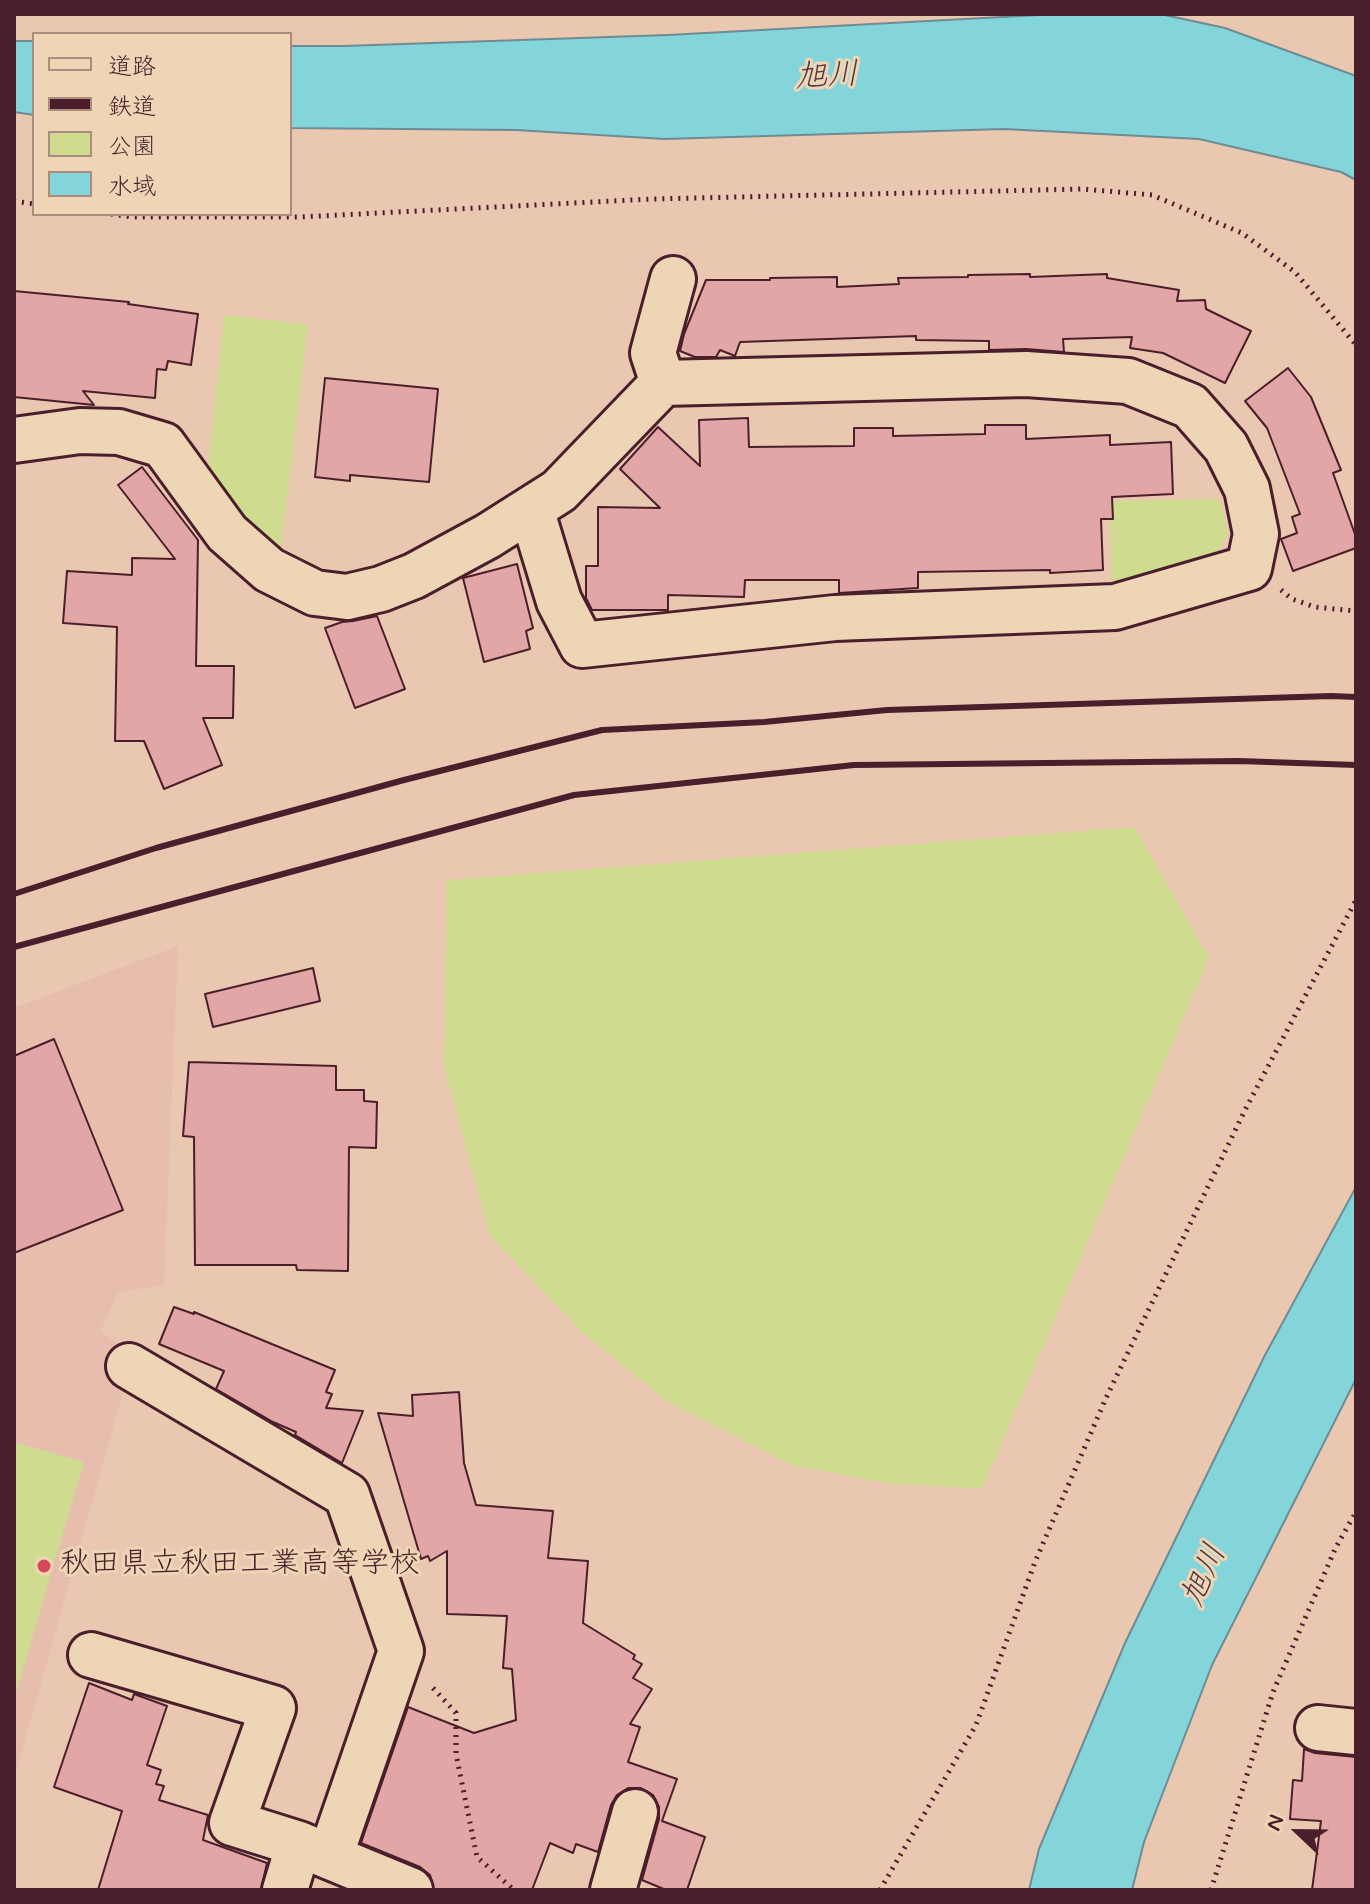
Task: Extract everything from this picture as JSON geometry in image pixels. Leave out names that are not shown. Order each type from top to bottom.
[{"type":"street","points":[[663,383],[653,353],[673,279]]},
{"type":"street","points":[[14,440],[80,431],[119,432],[163,445],[227,533],[269,570],[315,593],[347,597],[381,589],[414,576],[488,536],[559,491],[663,383],[1026,374],[1128,381],[1190,406],[1226,447],[1247,489],[1256,534],[1249,568],[1115,607],[835,618],[582,645],[559,601],[531,509]]},
{"type":"street","points":[[129,1366],[347,1495],[401,1651],[314,1851],[285,1890]]},
{"type":"street","points":[[91,1655],[273,1708],[232,1823],[314,1851],[410,1890]]},
{"type":"street","points":[[613,1890],[635,1812]]},
{"type":"path","points":[[125,216],[300,217],[652,199],[1083,189],[1152,195],[1242,233],[1274,256],[1295,272],[1356,345]]},
{"type":"path","points":[[1245,570],[1276,585],[1292,599],[1315,607],[1356,611]]},
{"type":"path","points":[[880,1890],[976,1725],[1035,1562],[1106,1398],[1245,1110],[1356,900]]},
{"type":"path","points":[[1211,1890],[1273,1692],[1336,1547],[1356,1512]]},
{"type":"path","points":[[401,1651],[456,1713],[456,1754],[477,1857],[514,1890]]},
{"type":"shaded area","name":"秋田県立秋田工業高等学校","points":[[178,946],[164,1285],[118,1292],[100,1332],[134,1353],[14,1779],[14,1008]]},
{"type":"green space","points":[[224,315],[308,324],[280,558],[270,553],[208,469]]},
{"type":"green space","points":[[1220,499],[1228,534],[1207,565],[1112,590],[1110,501]]},
{"type":"green space","points":[[1135,827],[1209,958],[982,1489],[893,1484],[791,1465],[668,1402],[585,1335],[490,1236],[444,1066],[447,880]]},
{"type":"green space","points":[[14,1442],[84,1462],[14,1700]]},
{"type":"water","name":"旭川","points":[[1058,14],[1160,14],[1225,28],[1356,76],[1356,180],[1341,172],[1199,139],[1004,129],[665,139],[516,130],[292,128],[292,46],[668,35]]},
{"type":"water","points":[[14,41],[32,41],[32,115],[14,112]]},
{"type":"water","name":"旭川","points":[[1356,1187],[1356,1379],[1212,1665],[1144,1842],[1132,1890],[1029,1890],[1039,1849],[1125,1643],[1264,1357]]},
{"type":"building","points":[[1030,274],[1030,277],[1107,274],[1107,278],[1179,290],[1177,301],[1205,300],[1206,309],[1251,331],[1225,383],[1163,353],[1130,348],[1132,337],[1063,339],[1064,352],[989,350],[989,341],[916,340],[916,336],[740,342],[735,356],[720,350],[716,357],[695,357],[680,351],[706,280],[837,277],[837,287],[899,284],[898,278]]},
{"type":"building","points":[[14,291],[129,302],[198,314],[191,365],[168,361],[166,370],[157,369],[155,398],[83,391],[94,405],[14,397]]},
{"type":"building","points":[[1288,368],[1311,397],[1341,470],[1333,473],[1356,537],[1356,548],[1293,571],[1281,539],[1297,533],[1292,517],[1300,514],[1267,428],[1245,401]]},
{"type":"building","points":[[325,378],[438,389],[429,482],[350,475],[350,481],[315,477]]},
{"type":"building","points":[[748,418],[749,447],[854,446],[854,428],[893,428],[893,436],[985,434],[985,425],[1026,425],[1026,439],[1110,435],[1110,445],[1171,442],[1173,494],[1112,497],[1113,519],[1101,519],[1103,570],[1050,573],[1050,570],[918,572],[918,588],[839,593],[839,580],[745,580],[744,597],[668,595],[668,610],[592,610],[586,598],[586,566],[598,566],[598,507],[660,508],[620,469],[658,427],[700,466],[699,420]]},
{"type":"building","points":[[142,467],[198,540],[196,666],[234,666],[233,718],[203,718],[222,765],[164,789],[144,741],[115,741],[117,627],[63,623],[67,571],[132,575],[132,558],[175,559],[118,485]]},
{"type":"building","points":[[517,564],[533,628],[526,631],[530,649],[484,662],[463,578]]},
{"type":"building","points":[[377,616],[405,689],[355,708],[325,628]]},
{"type":"building","points":[[313,968],[320,1001],[213,1027],[205,994]]},
{"type":"building","points":[[54,1039],[123,1210],[14,1253],[14,1056]]},
{"type":"building","points":[[189,1062],[336,1066],[336,1090],[364,1090],[364,1101],[377,1102],[376,1148],[349,1147],[348,1271],[297,1270],[296,1265],[195,1265],[194,1137],[183,1136]]},
{"type":"building","points":[[174,1307],[194,1312],[335,1370],[326,1392],[332,1394],[326,1408],[363,1411],[342,1463],[295,1435],[296,1432],[216,1389],[224,1371],[159,1344]]},
{"type":"building","points":[[459,1392],[464,1463],[476,1505],[553,1511],[548,1558],[588,1561],[583,1623],[635,1655],[633,1659],[642,1664],[633,1678],[652,1689],[630,1724],[640,1727],[628,1762],[677,1779],[662,1821],[705,1837],[687,1890],[666,1890],[642,1880],[659,1819],[659,1807],[653,1795],[641,1788],[628,1788],[617,1795],[611,1805],[598,1852],[576,1844],[573,1853],[550,1843],[532,1890],[434,1890],[430,1875],[420,1867],[361,1843],[408,1707],[474,1733],[516,1720],[512,1669],[503,1668],[507,1616],[447,1614],[447,1551],[430,1561],[428,1556],[421,1559],[378,1413],[413,1416],[412,1395]]},
{"type":"building","points":[[89,1683],[132,1700],[134,1694],[167,1706],[147,1765],[161,1770],[156,1784],[164,1786],[159,1800],[208,1815],[203,1840],[267,1863],[261,1890],[98,1890],[122,1811],[54,1787]]},
{"type":"building","points":[[1304,1749],[1356,1757],[1356,1890],[1312,1890],[1321,1821],[1290,1819],[1293,1780],[1302,1781]]},
{"type":"railway","points":[[14,894],[156,848],[602,730],[764,722],[887,710],[1356,697]]},
{"type":"railway","points":[[14,947],[574,795],[854,765],[1239,761],[1356,765]]},
{"type":"place","name":"秋田県立秋田工業高等学校","points":[[44,1566]]}]
